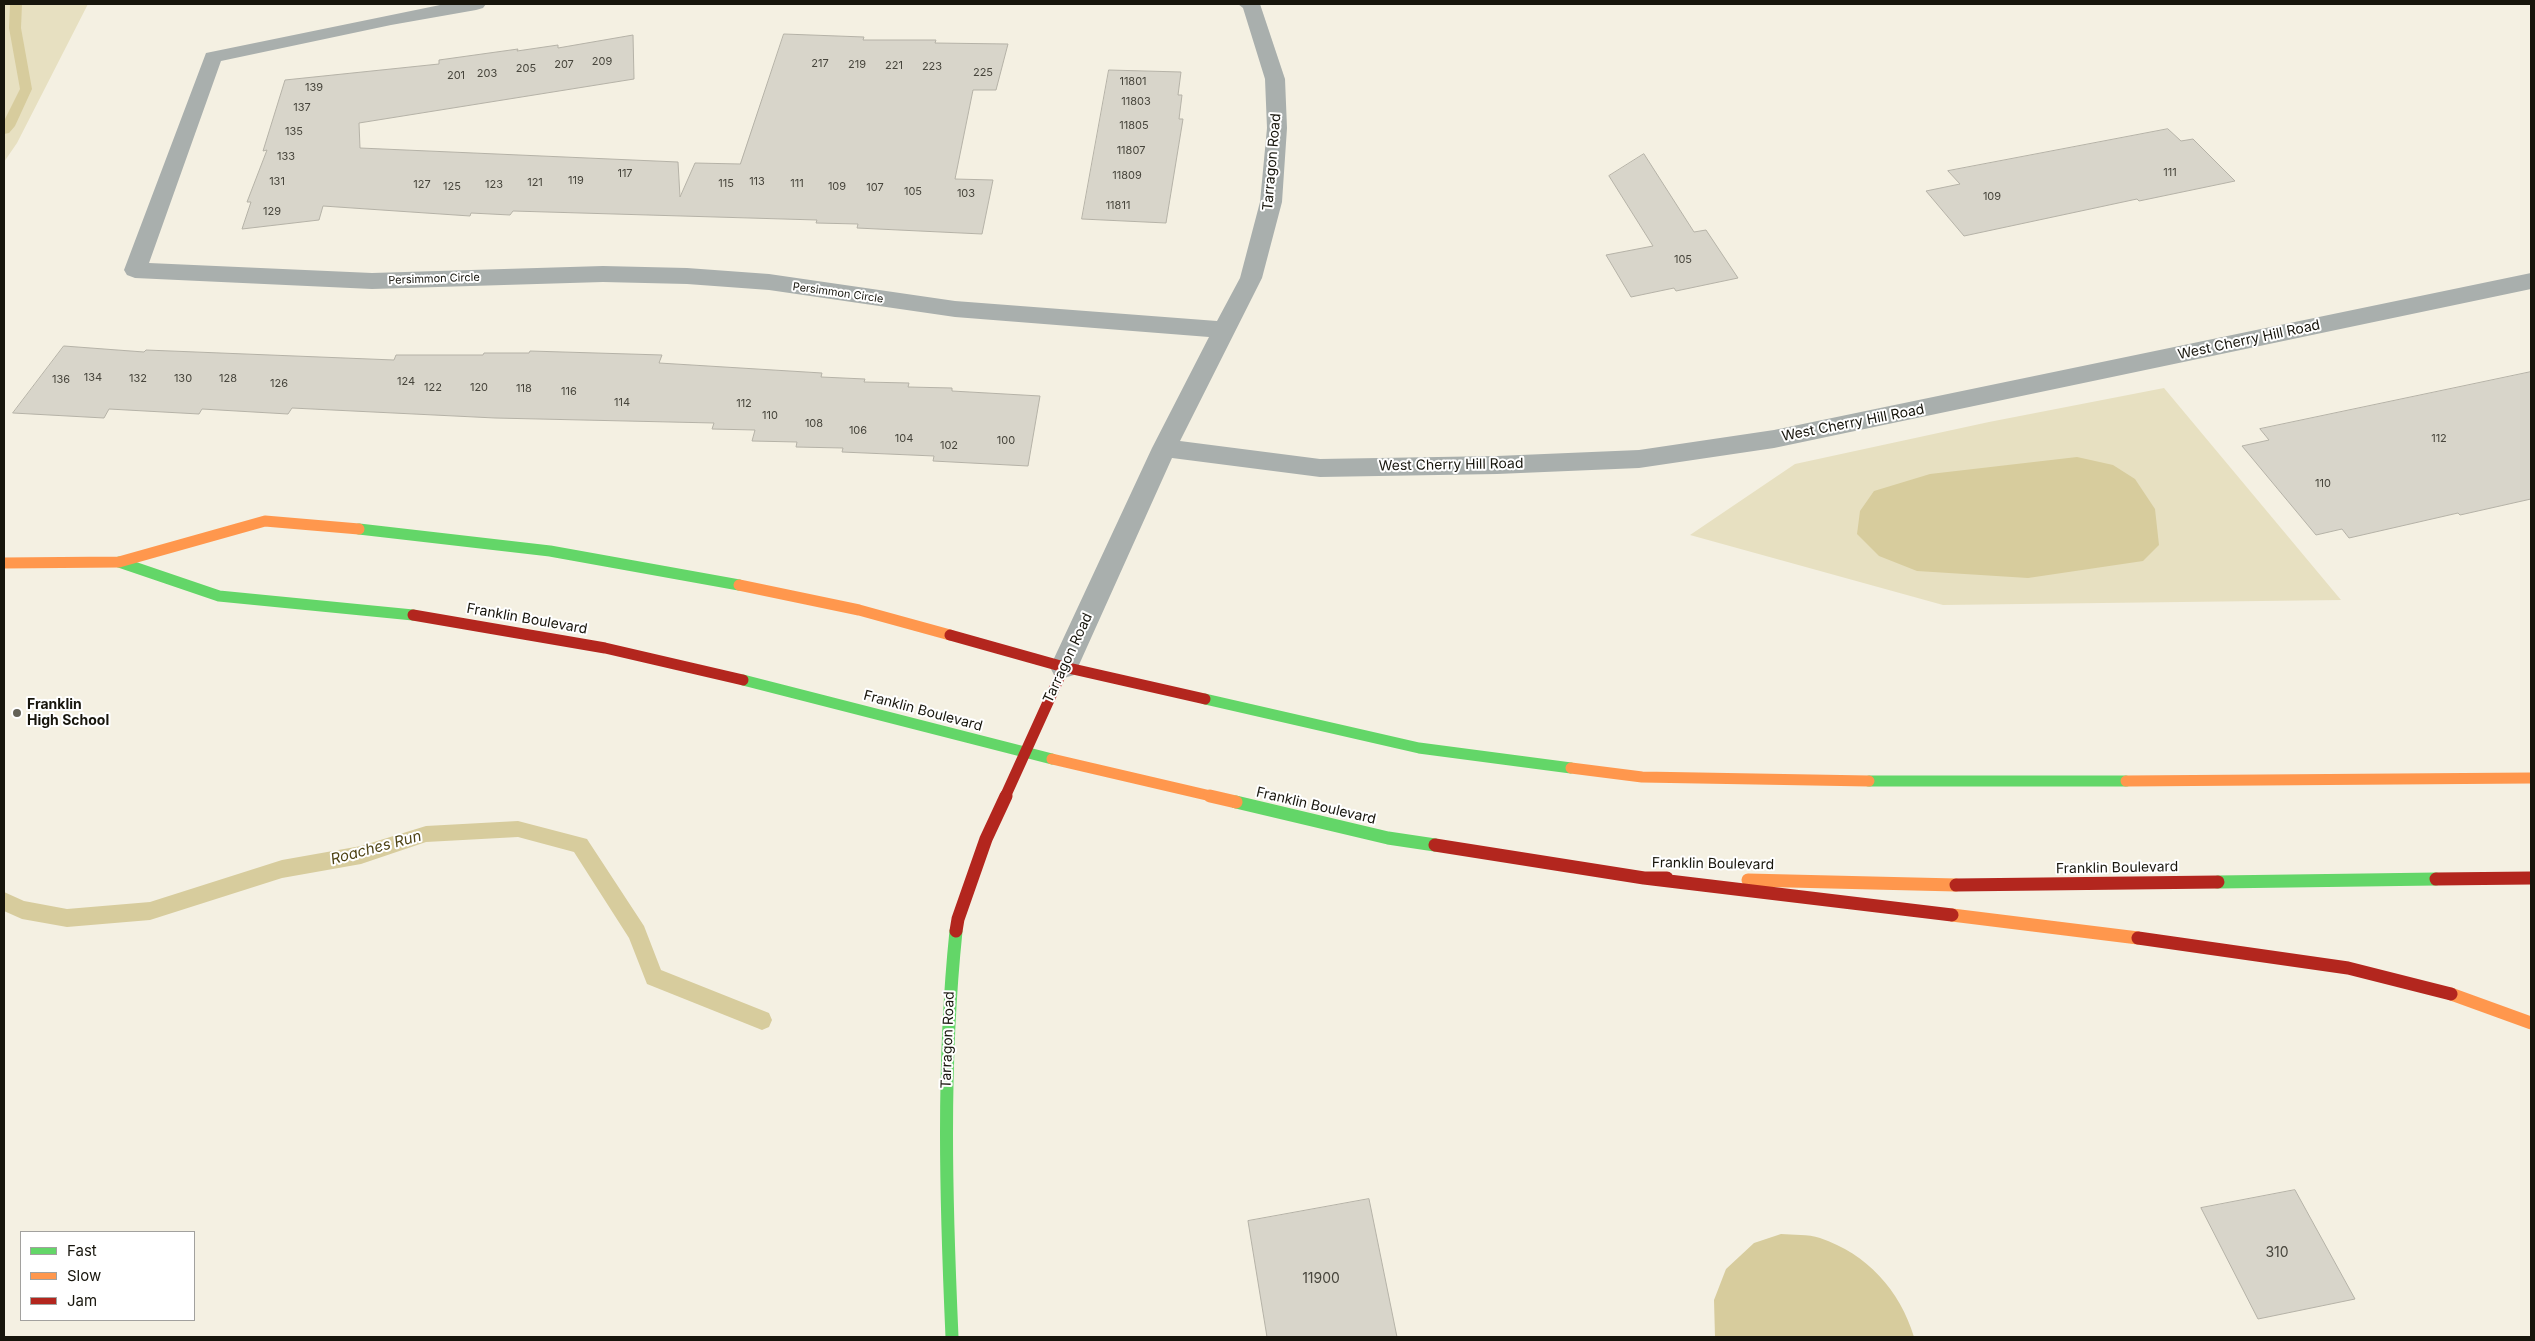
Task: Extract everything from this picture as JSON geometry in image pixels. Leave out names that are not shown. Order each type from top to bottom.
[{"type":"main road","name":"Franklin Boulevard","points":[[4,563],[119,562],[265,521],[435,535],[656,567],[859,610],[1064,667],[1419,748],[1642,777],[1946,782],[2531,778]]},
{"type":"main road","name":"Franklin Boulevard","points":[[119,562],[219,596],[401,613],[606,648],[814,697],[1025,753],[1388,838],[1644,878],[1966,885],[2531,878]]},
{"type":"main road","name":"Tarragon Road","points":[[952,1337],[944,1156],[948,997],[958,919],[986,839],[1064,667]]},
{"type":"main road","points":[[1644,878],[2189,944],[2348,968],[2451,994],[2531,1023]]},
{"type":"street","name":"Persimmon Circle","points":[[476,4],[391,19],[213,57],[135,270],[372,282],[602,274],[687,276],[769,282],[955,309],[1225,330]]},
{"type":"street","name":"Tarragon Road","points":[[1064,667],[1164,448],[1254,269],[1271,202],[1277,128],[1275,79],[1249,4]]},
{"type":"street","name":"West Cherry Hill Road","points":[[1164,448],[1320,468],[1497,465],[1639,459],[1774,439],[2531,281]]},
{"type":"shaded area","points":[[4,4],[88,4],[17,143],[4,162]]},
{"type":"shaded area","points":[[2164,388],[2341,600],[1943,605],[1690,535],[1795,464],[1989,422]]},
{"type":"shaded area","points":[[2077,457],[2113,465],[2135,479],[2155,509],[2159,545],[2143,561],[2028,578],[1917,571],[1879,556],[1857,534],[1860,511],[1874,491],[1930,474]]},
{"type":"shaded area","points":[[1781,1234],[1806,1235],[1820,1238],[1837,1245],[1867,1264],[1890,1289],[1900,1304],[1914,1337],[1715,1337],[1714,1300],[1726,1269],[1754,1243]]},
{"type":"building","points":[[784,34],[864,37],[863,40],[936,40],[935,43],[1008,44],[996,90],[973,90],[955,179],[993,180],[982,234],[857,228],[858,224],[816,223],[817,220],[513,211],[510,215],[471,213],[470,216],[323,206],[319,220],[242,229],[251,202],[247,202],[267,150],[263,151],[285,80],[439,64],[439,60],[518,49],[517,51],[558,45],[558,48],[633,35],[634,79],[359,123],[360,148],[678,162],[680,197],[695,163],[740,164]]},
{"type":"building","points":[[1109,70],[1181,72],[1178,95],[1182,95],[1179,119],[1183,119],[1166,223],[1082,219]]},
{"type":"building","points":[[2168,129],[2181,141],[2193,139],[2235,181],[2139,201],[2137,199],[1964,236],[1926,191],[1960,184],[1948,171]]},
{"type":"building","points":[[1644,154],[1694,232],[1706,230],[1738,278],[1676,291],[1674,288],[1631,297],[1606,255],[1653,246],[1609,176]]},
{"type":"building","points":[[64,346],[144,352],[146,350],[394,360],[396,355],[483,355],[484,353],[529,353],[530,351],[662,355],[659,363],[822,373],[821,377],[865,379],[864,382],[909,383],[908,387],[952,388],[952,391],[1040,396],[1028,466],[933,461],[934,456],[842,452],[843,448],[796,447],[797,442],[752,441],[755,430],[712,429],[714,423],[495,418],[292,408],[288,414],[202,409],[199,414],[109,409],[104,418],[13,413]]},
{"type":"building","points":[[2531,372],[2531,499],[2460,515],[2458,513],[2349,538],[2342,529],[2316,535],[2242,446],[2269,440],[2260,429]]},
{"type":"building","points":[[2295,1190],[2355,1299],[2258,1319],[2201,1208]]},
{"type":"building","points":[[1369,1199],[1397,1337],[1267,1337],[1248,1221]]},
{"type":"waterway","name":"Roaches Run","points":[[4,130],[8,126],[26,89],[15,28],[16,4]]},
{"type":"waterway","name":"Roaches Run","points":[[4,901],[22,910],[67,918],[150,911],[282,869],[361,855],[426,834],[518,829],[580,845],[613,893],[637,933],[654,977],[762,1020]]},
{"type":"traffic: fast","points":[[359,529],[454,538],[550,551],[645,566],[739,585]]},
{"type":"traffic: fast","points":[[119,562],[219,596],[413,615]]},
{"type":"traffic: fast","points":[[743,680],[1052,759]]},
{"type":"traffic: fast","points":[[1205,699],[1419,748],[1571,768]]},
{"type":"traffic: fast","points":[[1869,781],[2126,781]]},
{"type":"traffic: fast","points":[[1236,802],[1388,838],[1435,845]]},
{"type":"traffic: fast","points":[[2218,882],[2436,879]]},
{"type":"traffic: fast","points":[[952,1337],[945,1134],[947,1032],[956,931]]},
{"type":"traffic: slow","points":[[4,563],[119,562],[265,521],[359,529]]},
{"type":"traffic: slow","points":[[739,585],[859,610],[950,635]]},
{"type":"traffic: slow","points":[[1052,759],[1236,802]]},
{"type":"traffic: slow","points":[[1571,768],[1642,777],[1869,781]]},
{"type":"traffic: slow","points":[[2126,781],[2531,778]]},
{"type":"traffic: slow","points":[[1748,880],[1956,885]]},
{"type":"traffic: slow","points":[[1952,915],[2138,938]]},
{"type":"traffic: slow","points":[[2451,994],[2531,1023]]},
{"type":"traffic: jam","points":[[413,615],[605,648],[743,680]]},
{"type":"traffic: jam","points":[[950,635],[1064,667],[1205,699]]},
{"type":"traffic: jam","points":[[956,931],[958,919],[986,839],[1064,667]]},
{"type":"traffic: jam","points":[[1435,845],[1644,878],[1667,878]]},
{"type":"traffic: jam","points":[[1644,878],[1952,915]]},
{"type":"traffic: jam","points":[[2436,879],[2531,878]]},
{"type":"traffic: jam","points":[[1956,885],[2218,882]]},
{"type":"traffic: jam","points":[[2138,938],[2348,968],[2451,994]]},
{"type":"place","name":"Franklin High School","points":[[17,713]]}]
